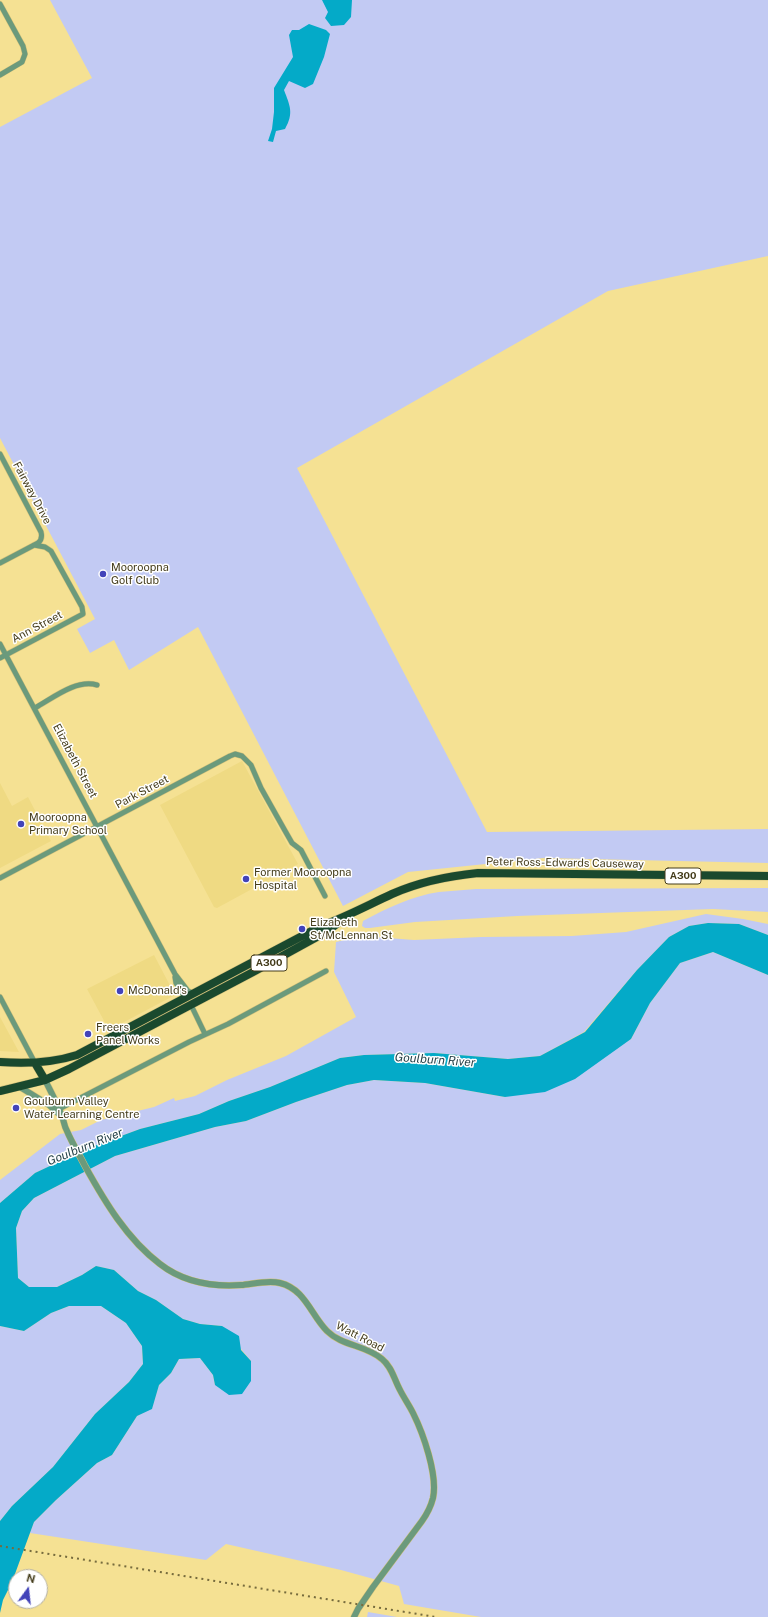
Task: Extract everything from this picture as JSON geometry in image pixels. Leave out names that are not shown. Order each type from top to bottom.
[{"type":"highway","name":"Peter Ross-Edwards Causeway","points":[[345,918],[392,894],[421,883],[452,876],[478,873],[768,876]]},
{"type":"highway","name":"A300","points":[[0,1062],[35,1063],[60,1060],[77,1055],[321,926],[345,918]]},
{"type":"highway","name":"A300","points":[[0,1091],[45,1080],[69,1069],[326,932],[345,918]]},
{"type":"highway","name":"Elizabeth Street","points":[[184,998],[191,1005]]},
{"type":"highway","points":[[35,1063],[45,1080]]},
{"type":"street","points":[[0,4],[23,46],[25,54],[22,62],[0,75]]},
{"type":"street","name":"Fairway Drive","points":[[0,454],[41,532],[42,537],[37,544]]},
{"type":"street","points":[[0,563],[37,544]]},
{"type":"street","name":"Ann Street","points":[[0,658],[83,614],[82,609],[51,551],[37,544]]},
{"type":"street","name":"Elizabeth Street","points":[[0,644],[175,974],[188,991],[191,993],[197,992]]},
{"type":"street","points":[[35,708],[70,689],[83,684],[90,683],[98,685]]},
{"type":"street","name":"Park Street","points":[[0,878],[232,755],[242,756],[250,763],[261,788],[284,829],[292,843],[301,851],[325,896]]},
{"type":"street","points":[[59,1109],[163,1054],[235,1020],[326,971]]},
{"type":"street","name":"Elizabeth Street","points":[[175,974],[176,983],[184,998]]},
{"type":"street","points":[[0,997],[35,1063]]},
{"type":"street","name":"Elizabeth Street","points":[[191,1005],[206,1034]]},
{"type":"street","name":"Watt Road","points":[[45,1080],[59,1109],[68,1133],[104,1200],[138,1244],[153,1259],[170,1271],[191,1280],[211,1285],[230,1286],[270,1283],[285,1285],[302,1296],[328,1332],[342,1341],[373,1352],[390,1367],[400,1390],[414,1414],[426,1447],[434,1474],[433,1498],[428,1512],[372,1587],[354,1617]]},
{"type":"street","points":[[20,1087],[49,1105],[63,1119]]},
{"type":"shaded area","name":"Mooroopna Golf Club","points":[[50,0],[768,0],[768,256],[608,291],[297,468],[487,832],[768,829],[768,863],[544,858],[408,872],[343,906],[198,627],[129,670],[114,640],[90,653],[77,629],[95,619],[0,438],[0,127],[92,78]]},
{"type":"shaded area","name":"Former Mooroopna Hospital","points":[[242,761],[298,864],[217,908],[214,907],[160,805]]},
{"type":"shaded area","name":"Mooroopna Primary School","points":[[0,783],[12,806],[28,797],[51,841],[0,868]]},
{"type":"shaded area","points":[[768,888],[768,912],[713,909],[517,916],[415,922],[370,928],[365,928],[362,926],[363,921],[390,907],[419,896],[439,892],[476,889]]},
{"type":"shaded area","points":[[706,914],[768,924],[768,935],[739,924],[708,923],[689,926],[669,937],[637,970],[584,1032],[540,1056],[508,1059],[434,1053],[364,1055],[340,1058],[199,1114],[140,1129],[86,1149],[35,1173],[0,1203],[0,1180],[60,1134],[81,1130],[101,1120],[154,1107],[174,1098],[175,1101],[195,1096],[227,1080],[286,1056],[356,1017],[334,972],[336,942],[362,936],[414,940],[481,937],[572,936],[626,932]]},
{"type":"shaded area","points":[[713,952],[768,975],[768,1617],[481,1617],[404,1604],[399,1586],[341,1570],[226,1544],[206,1560],[30,1533],[34,1522],[56,1500],[97,1463],[112,1455],[137,1416],[152,1408],[159,1385],[171,1373],[179,1359],[200,1358],[213,1375],[215,1385],[251,1381],[251,1361],[222,1326],[200,1324],[183,1319],[156,1300],[138,1291],[114,1270],[96,1266],[82,1275],[57,1287],[29,1287],[18,1278],[16,1228],[22,1211],[34,1198],[115,1156],[215,1127],[246,1121],[347,1085],[374,1080],[425,1083],[505,1097],[620,1046],[631,1039],[650,1003],[680,963]]},
{"type":"shaded area","points":[[154,955],[175,995],[109,1030],[87,989]]},
{"type":"shaded area","points":[[0,1017],[19,1052],[0,1051]]},
{"type":"shaded area","points":[[69,1306],[101,1306],[126,1323],[142,1346],[143,1364],[129,1382],[95,1414],[53,1467],[12,1506],[0,1521],[0,1326],[24,1331],[51,1313]]},
{"type":"shaded area","points":[[368,1612],[397,1617],[367,1617]]},
{"type":"water","points":[[322,0],[352,0],[351,17],[344,25],[331,26],[325,18],[328,12]]},
{"type":"water","points":[[309,24],[326,30],[330,34],[324,57],[313,84],[305,88],[289,81],[284,90],[290,110],[288,123],[285,129],[276,131],[273,142],[268,141],[272,129],[274,112],[274,88],[293,57],[289,35],[292,30],[299,30]]},
{"type":"water","name":"Goulburn River","points":[[708,923],[739,924],[768,935],[768,975],[713,952],[680,963],[650,1003],[631,1039],[575,1079],[545,1092],[505,1097],[425,1083],[374,1080],[347,1085],[246,1121],[215,1127],[115,1156],[34,1198],[22,1211],[16,1228],[18,1278],[29,1287],[57,1287],[82,1275],[96,1266],[114,1270],[138,1291],[156,1300],[183,1319],[200,1324],[222,1326],[239,1336],[241,1350],[251,1361],[251,1381],[242,1394],[229,1395],[215,1385],[213,1375],[200,1358],[179,1359],[171,1373],[159,1385],[152,1409],[137,1416],[112,1455],[97,1463],[34,1522],[17,1569],[8,1569],[8,1590],[3,1600],[0,1613],[0,1521],[12,1506],[53,1467],[95,1414],[129,1382],[143,1364],[142,1346],[126,1323],[101,1306],[69,1306],[51,1313],[24,1331],[0,1326],[0,1203],[35,1173],[86,1149],[140,1129],[199,1114],[340,1058],[364,1055],[434,1053],[508,1059],[540,1056],[585,1032],[637,970],[669,937],[689,926]]},
{"type":"railway","points":[[0,1546],[436,1617]]},
{"type":"place","name":"Mooroopna Golf Club","points":[[103,574]]},
{"type":"place","name":"Mooroopna Primary School","points":[[21,824]]},
{"type":"place","name":"Former Mooroopna Hospital","points":[[246,879]]},
{"type":"place","name":"Elizabeth St/McLennan St","points":[[302,929]]},
{"type":"place","name":"McDonald's","points":[[120,991]]},
{"type":"place","name":"Freers Panel Works","points":[[88,1034]]},
{"type":"place","name":"Goulburm Valley Water Learning Centre","points":[[16,1108]]}]
